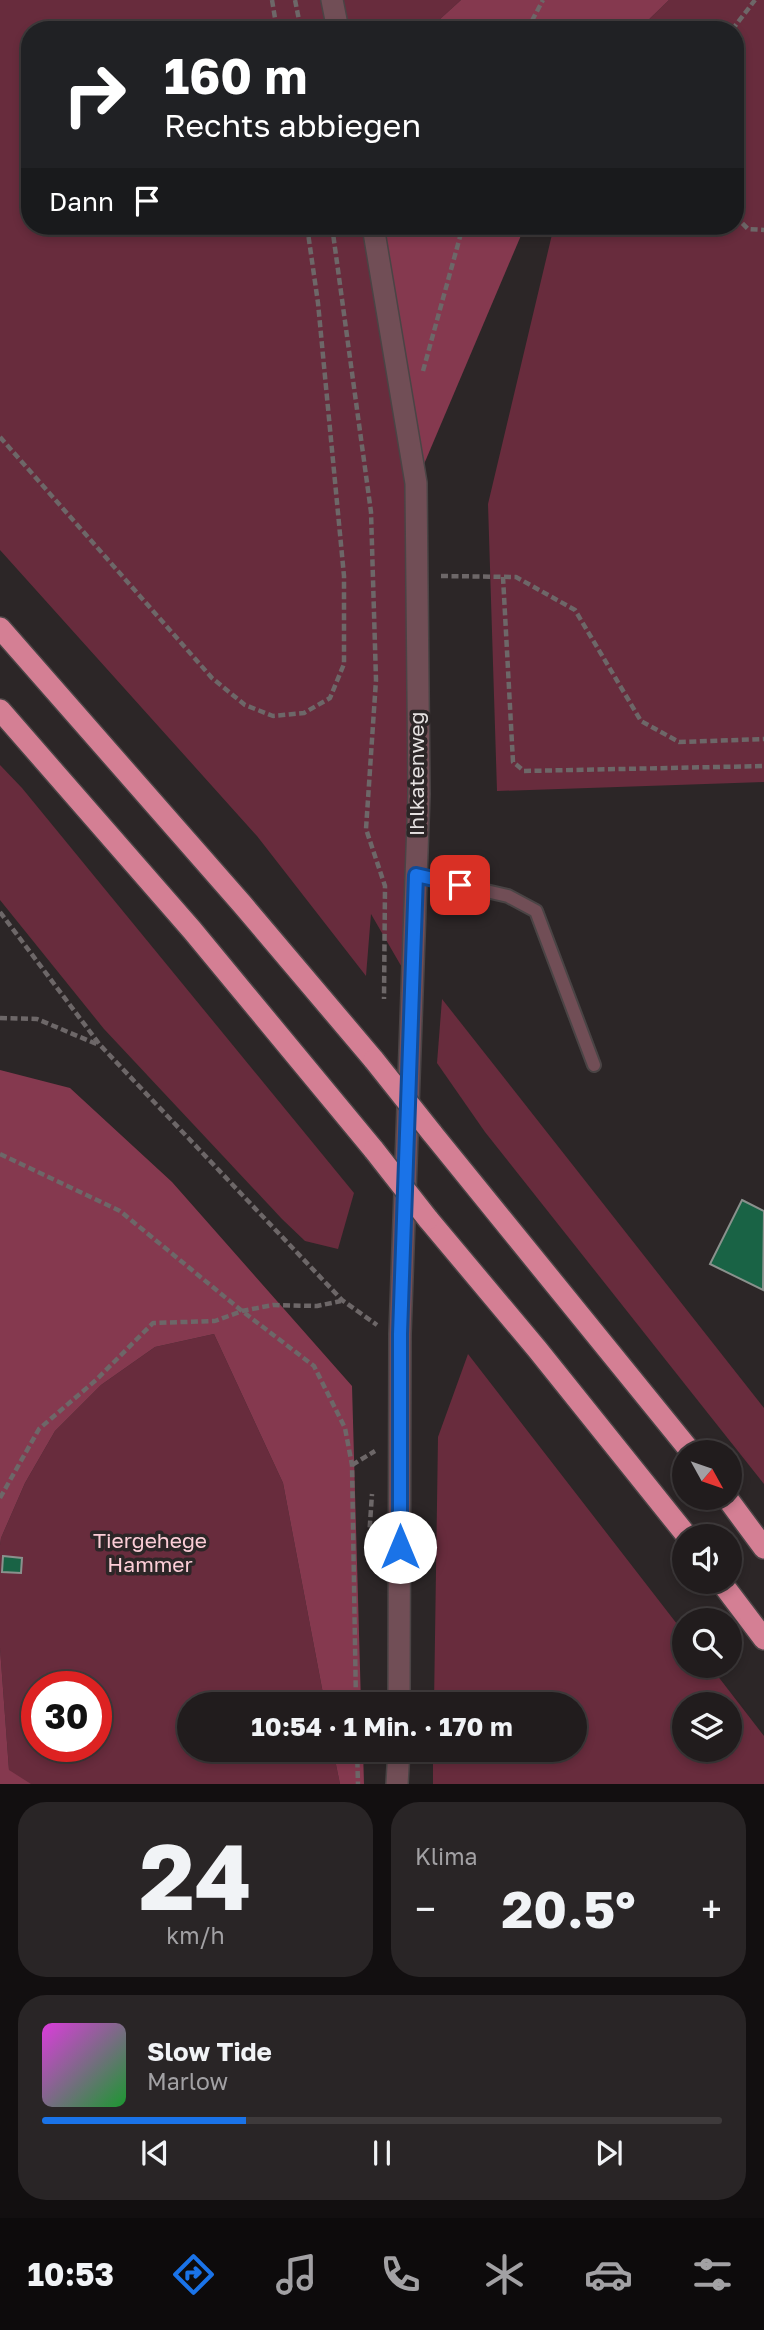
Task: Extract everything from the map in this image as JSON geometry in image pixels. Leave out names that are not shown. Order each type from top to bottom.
[{"type":"highway","points":[[0,628],[216,873],[374,1060],[681,1440]]},
{"type":"highway","points":[[0,710],[183,920],[537,1349],[677,1524]]},
{"type":"highway","points":[[736,1510],[764,1548]]},
{"type":"highway","points":[[730,1594],[764,1639]]},
{"type":"street","points":[[332,0],[336,21]]},
{"type":"street","name":"Ihlkatenweg","points":[[375,235],[416,483],[419,794],[400,1334],[399,1692]]},
{"type":"street","points":[[397,1784],[398,1762]]},
{"type":"lane","points":[[416,875],[508,896],[536,911],[594,1065]]},
{"type":"path","points":[[272,0],[276,21]]},
{"type":"path","points":[[295,0],[299,21]]},
{"type":"path","points":[[532,21],[543,0]]},
{"type":"path","points":[[739,21],[755,0]]},
{"type":"path","points":[[744,225],[748,229],[764,230]]},
{"type":"path","points":[[0,437],[212,678],[245,705],[273,716],[304,713],[330,698],[344,664],[344,576],[318,303],[308,235]]},
{"type":"path","points":[[333,235],[371,512],[376,680],[366,829],[385,886],[384,1010]]},
{"type":"path","points":[[421,377],[460,235]]},
{"type":"path","points":[[415,576],[516,577],[575,610],[641,721],[679,742],[764,739]]},
{"type":"path","points":[[503,577],[513,762],[524,771],[764,766]]},
{"type":"path","points":[[1,914],[100,1045],[342,1300],[383,1329],[383,1315]]},
{"type":"path","points":[[0,1018],[37,1019],[100,1045]]},
{"type":"path","points":[[0,1154],[120,1211],[314,1366],[345,1428],[352,1465],[356,1692]]},
{"type":"path","points":[[0,1498],[39,1429],[96,1380],[153,1323],[215,1321],[242,1311],[273,1305],[317,1306],[342,1300]]},
{"type":"path","points":[[374,1463],[376,1437]]},
{"type":"path","points":[[369,1538],[373,1488]]},
{"type":"path","points":[[357,1762],[358,1784]]},
{"type":"green space","points":[[0,0],[461,0],[438,21],[21,21],[21,235],[375,235],[416,483],[411,983],[371,914],[366,976],[257,836],[0,550]]},
{"type":"green space","points":[[669,0],[764,0],[764,782],[497,791],[488,504],[552,235],[744,235],[744,21],[647,21]]},
{"type":"green space","points":[[0,765],[22,788],[354,1193],[338,1249],[305,1241],[282,1219],[104,1029],[0,900]]},
{"type":"green space","points":[[442,999],[764,1408],[764,1484],[742,1456],[742,1440],[729,1440],[485,1132],[437,1063]]},
{"type":"green space","name":"Tiergehege Hammer","points":[[214,1334],[283,1483],[323,1692],[177,1692],[177,1762],[335,1762],[340,1784],[13,1784],[9,1770],[0,1648],[1,1538],[25,1483],[55,1431],[101,1385],[155,1347]]},
{"type":"green space","points":[[468,1354],[672,1618],[672,1678],[719,1678],[730,1692],[672,1692],[672,1762],[742,1762],[742,1707],[764,1736],[764,1784],[433,1784],[433,1762],[587,1762],[587,1692],[434,1692],[438,1437]]},
{"type":"shaded area","points":[[461,0],[669,0],[647,21],[438,21]]},
{"type":"shaded area","points":[[375,235],[521,235],[416,483]]},
{"type":"shaded area","points":[[0,1070],[70,1088],[172,1182],[352,1386],[361,1692],[323,1692],[283,1483],[214,1334],[155,1347],[101,1385],[55,1431],[25,1483],[0,1545]]},
{"type":"shaded area","points":[[0,1648],[9,1770],[31,1784],[0,1784]]},
{"type":"shaded area","points":[[335,1762],[363,1762],[364,1784],[340,1784]]},
{"type":"building","points":[[742,1200],[764,1211],[763,1290],[710,1264]]},
{"type":"building","points":[[3,1556],[22,1558],[21,1573],[2,1572]]},
{"type":"route","points":[[400,1547],[400,1334],[416,875],[460,885]]}]
